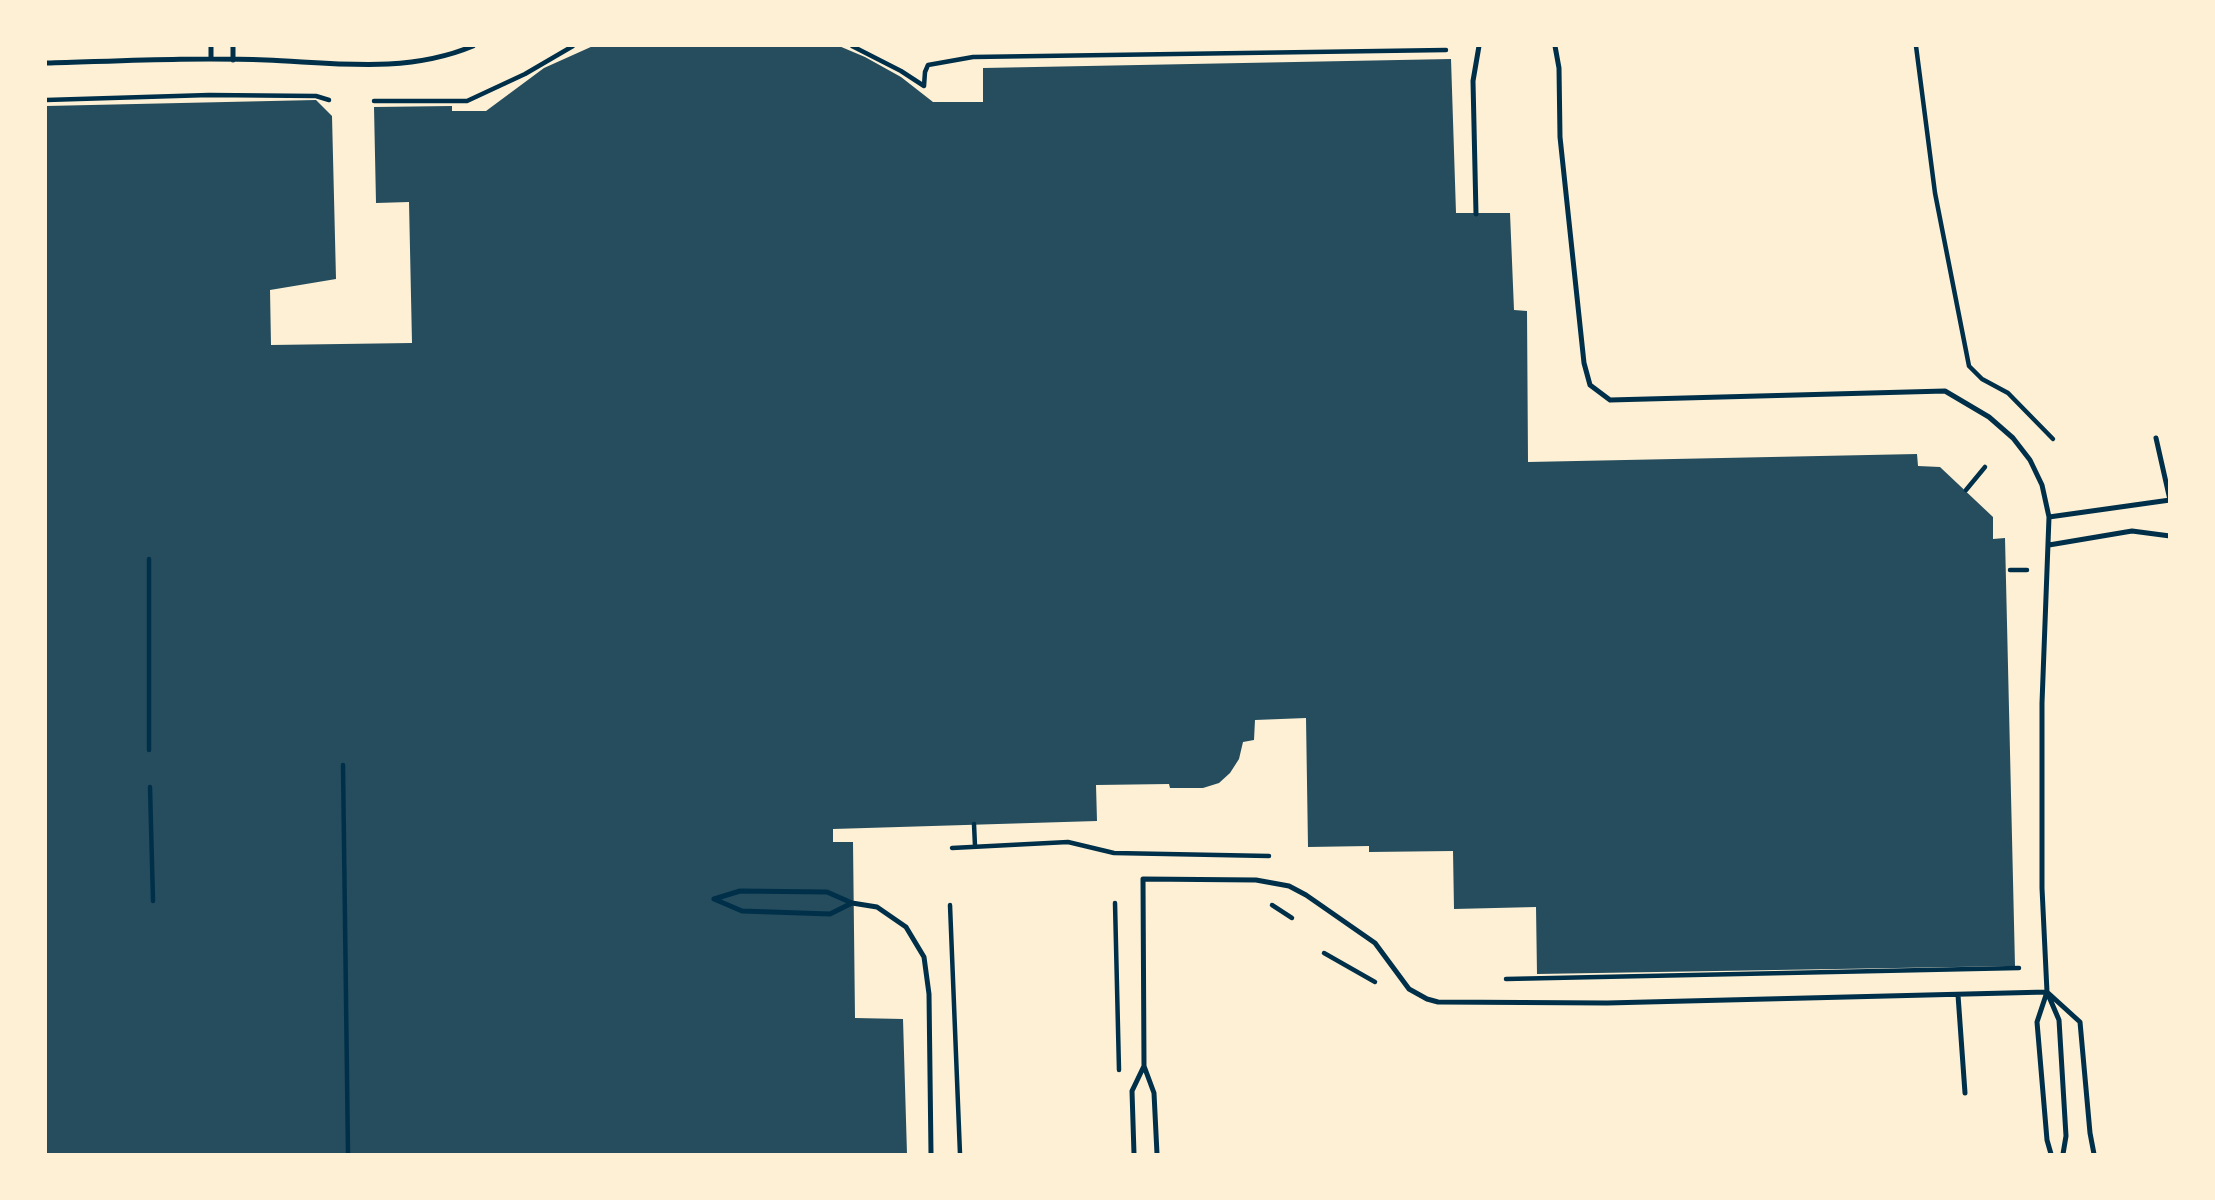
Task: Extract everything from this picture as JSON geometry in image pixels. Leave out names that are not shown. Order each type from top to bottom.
[{"type":"lane","points":[[211,46],[211,59]]},
{"type":"lane","points":[[233,46],[233,60]]},
{"type":"lane","points":[[46,64],[211,59],[398,65],[435,59],[473,46]]},
{"type":"lane","points":[[1476,214],[1473,80],[1479,46]]},
{"type":"lane","points":[[1555,46],[1559,68],[1560,137],[1584,363],[1590,385],[1610,400],[1945,391],[1989,417],[2013,438],[2030,460],[2042,485],[2049,517],[2042,703],[2041,821],[2047,992],[2037,1022],[2047,1140],[2051,1154]]},
{"type":"lane","points":[[2049,517],[2169,500],[2156,438]]},
{"type":"lane","points":[[2049,545],[2132,531],[2169,536]]},
{"type":"lane","points":[[1157,1154],[1154,1094],[1144,1066],[1143,879],[1256,880],[1289,886],[1375,943],[1409,989],[1438,1002],[1607,1003],[2047,992],[2080,1022],[2094,1154]]},
{"type":"lane","points":[[852,903],[830,914],[742,911],[714,899],[740,891],[827,892],[852,903],[877,907],[906,927],[924,957],[929,994],[932,1154]]},
{"type":"lane","points":[[2047,992],[2059,1020],[2066,1136],[2063,1154]]},
{"type":"lane","points":[[1958,995],[1965,1093]]},
{"type":"lane","points":[[1134,1154],[1132,1091],[1144,1066]]},
{"type":"path","points":[[374,101],[467,101],[525,74],[573,46]]},
{"type":"path","points":[[852,46],[925,86],[928,65],[973,57],[1446,50]]},
{"type":"path","points":[[1916,46],[1935,193],[1969,366],[1982,379],[2008,393],[2053,439]]},
{"type":"path","points":[[46,100],[316,96],[329,100]]},
{"type":"path","points":[[1966,490],[1985,467]]},
{"type":"path","points":[[149,559],[149,750]]},
{"type":"path","points":[[2010,570],[2027,570]]},
{"type":"path","points":[[343,765],[348,1154]]},
{"type":"path","points":[[150,787],[153,901]]},
{"type":"path","points":[[974,824],[975,846]]},
{"type":"path","points":[[952,848],[1068,842],[1114,853],[1269,856]]},
{"type":"path","points":[[1115,903],[1119,1074]]},
{"type":"path","points":[[1272,904],[1292,918]]},
{"type":"path","points":[[950,905],[960,1154]]},
{"type":"path","points":[[1324,953],[1375,982]]},
{"type":"path","points":[[1496,979],[2019,968]]},
{"type":"building","points":[[593,46],[839,46],[901,77],[933,102],[983,102],[983,68],[1451,59],[1456,213],[1510,213],[1514,310],[1527,311],[1528,462],[1917,454],[1918,466],[1940,467],[1993,517],[1993,539],[2005,538],[2015,966],[1537,974],[1536,907],[1454,909],[1453,851],[1369,852],[1369,846],[1308,847],[1306,718],[1255,720],[1254,740],[1243,742],[1239,759],[1219,783],[1203,788],[1170,788],[1169,784],[1096,785],[1097,821],[833,829],[833,842],[853,842],[855,1018],[903,1019],[907,1154],[46,1154],[46,106],[316,100],[332,116],[336,279],[270,290],[271,345],[412,343],[409,202],[376,203],[374,107],[452,106],[452,111],[486,111],[544,68]]}]
